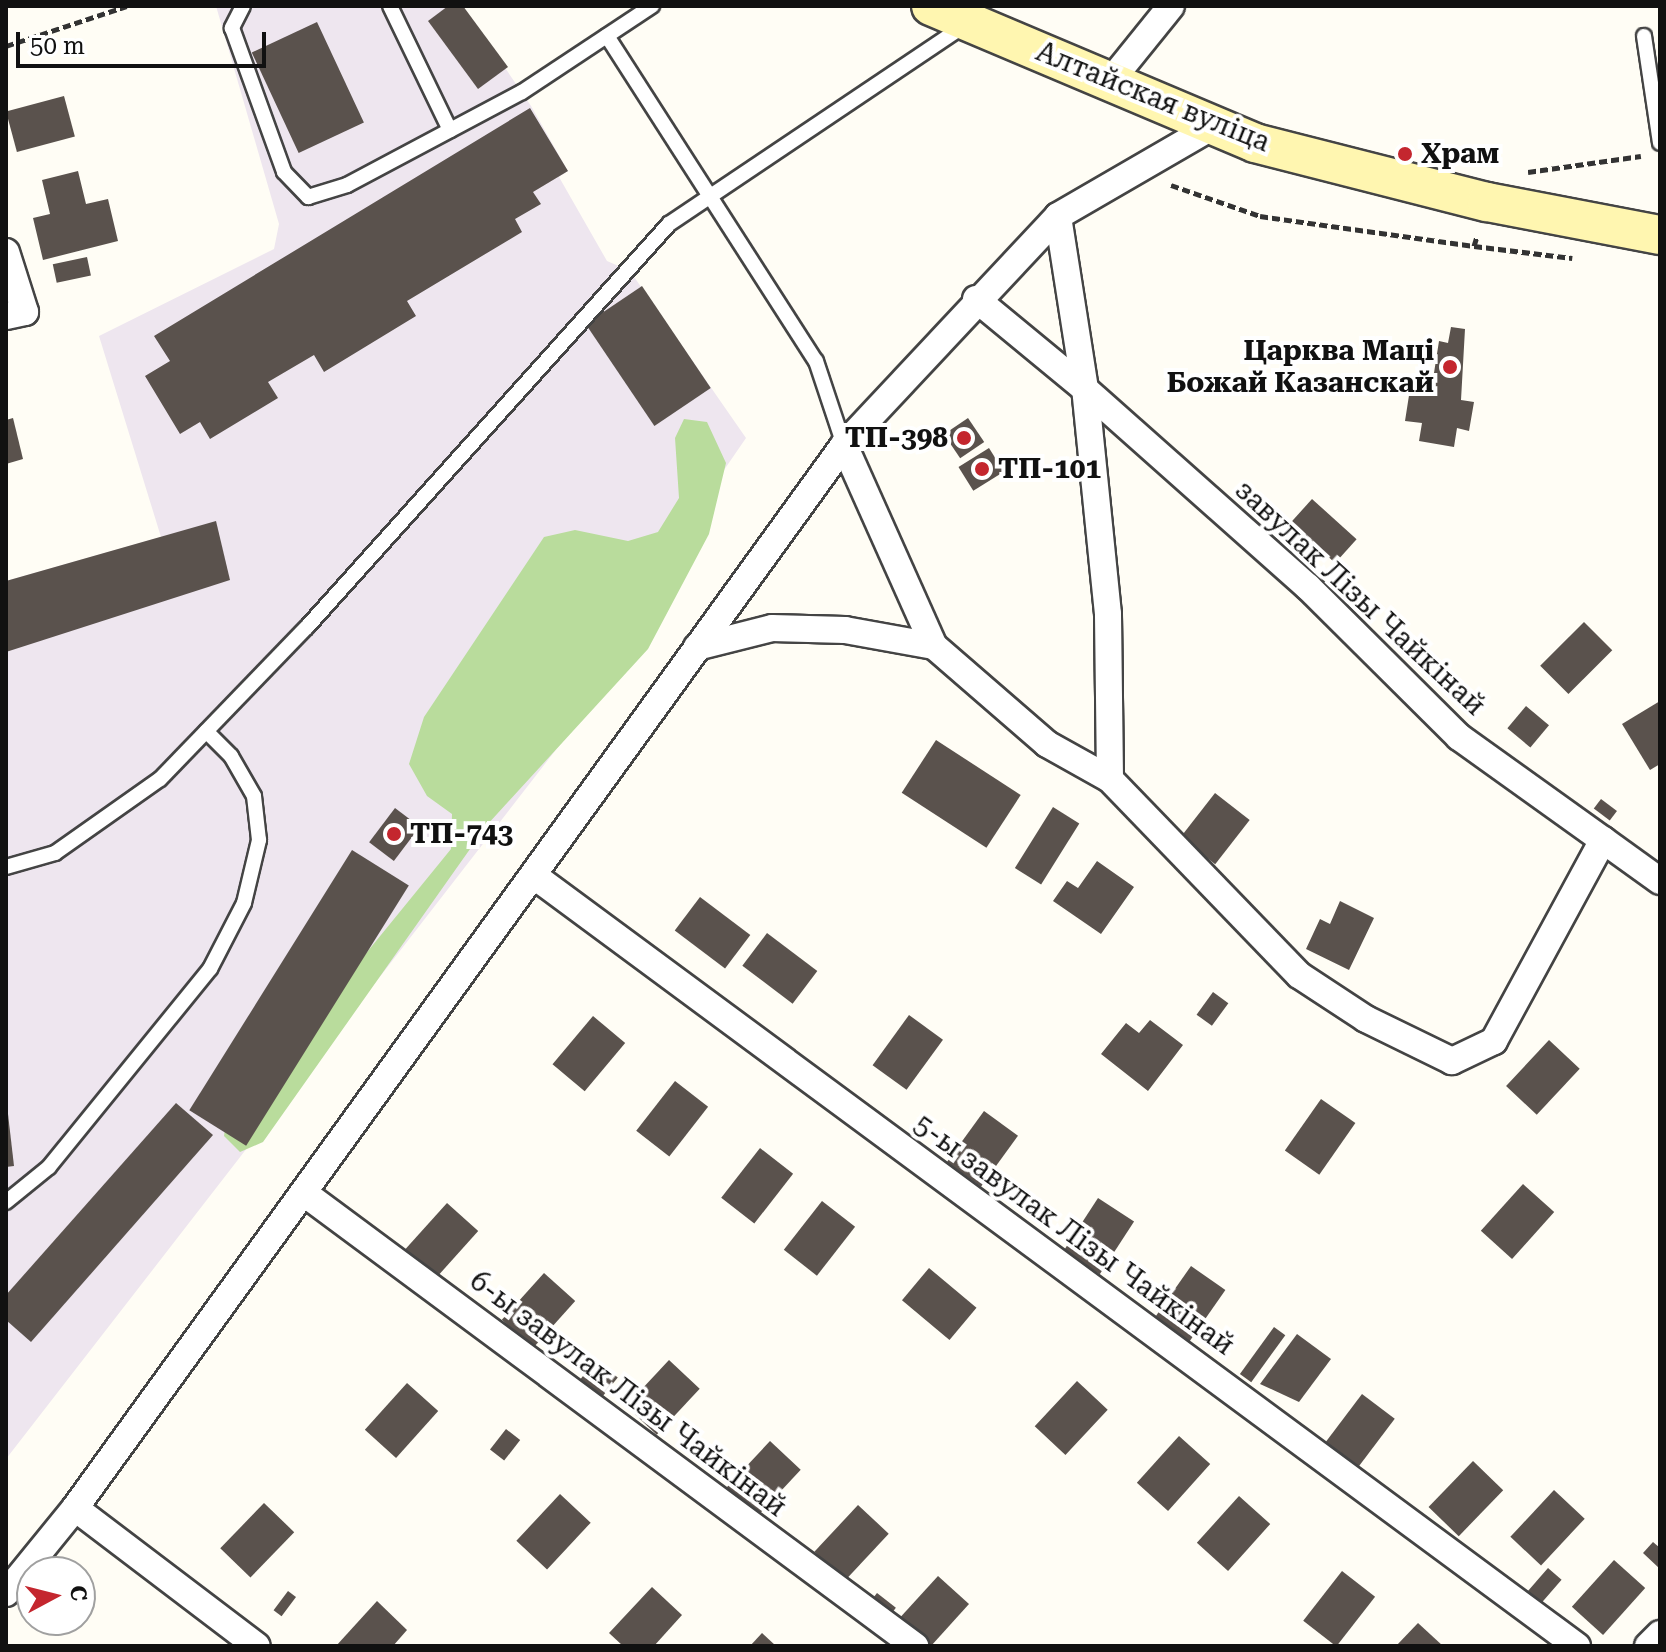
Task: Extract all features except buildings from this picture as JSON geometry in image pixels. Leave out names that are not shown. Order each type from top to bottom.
[{"type":"main road","name":"Алтайская вуліца","points":[[931,6],[1113,78],[1255,143],[1487,202],[1660,235]]},
{"type":"street","points":[[1113,78],[1171,6]]},
{"type":"street","points":[[6,1593],[75,1508],[844,445],[976,299],[1058,216],[1215,125]]},
{"type":"street","points":[[1058,216],[1085,389],[1109,629],[1110,779]]},
{"type":"street","points":[[6,252],[25,312],[6,316]]},
{"type":"street","name":"завулак Лізы Чайкінай","points":[[976,299],[1085,389],[1308,587],[1459,737],[1660,881]]},
{"type":"street","points":[[844,445],[934,646],[1047,744],[1110,779],[1299,975],[1366,1019],[1452,1061],[1494,1041],[1603,840]]},
{"type":"street","points":[[697,647],[772,628],[845,630],[934,646]]},
{"type":"street","name":"5-ы завулак Лізы Чайкінай","points":[[533,875],[1577,1646]]},
{"type":"street","name":"6-ы завулак Лізы Чайкінай","points":[[304,1193],[915,1646]]},
{"type":"street","points":[[75,1508],[257,1646]]},
{"type":"street","points":[[1648,1646],[1660,1634]]},
{"type":"lane","points":[[243,6],[232,28],[295,189],[308,197],[347,185],[450,130],[652,6]]},
{"type":"lane","points":[[390,6],[450,130]]},
{"type":"lane","points":[[6,867],[55,853],[160,779],[669,224],[710,193],[969,22]]},
{"type":"lane","points":[[607,36],[816,361],[844,445]]},
{"type":"lane","points":[[1644,36],[1660,143]]},
{"type":"lane","points":[[6,1202],[49,1167],[210,969],[244,903],[259,840],[254,796],[231,756],[206,731]]},
{"type":"path","points":[[6,46],[127,6]]},
{"type":"path","points":[[1133,172],[1260,216],[1582,259]]},
{"type":"path","points":[[1474,246],[1487,202]]},
{"type":"shaded area","points":[[216,6],[463,6],[531,106],[568,171],[559,177],[607,261],[630,271],[746,438],[603,646],[610,680],[6,1459],[6,581],[161,537],[99,336],[274,249],[279,224]]},
{"type":"green space","points":[[684,419],[707,422],[726,463],[709,534],[648,649],[487,825],[263,1142],[240,1152],[224,1136],[228,1108],[264,1057],[315,1016],[451,849],[452,814],[427,796],[409,764],[424,717],[544,537],[575,530],[628,541],[658,532],[679,498],[675,438]]},
{"type":"place","name":"Храм","points":[[1405,154]]},
{"type":"place","name":"Царква Маці Божай Казанскай","points":[[1450,367]]},
{"type":"place","name":"ТП-398","points":[[964,438]]},
{"type":"place","name":"ТП-101","points":[[982,469]]},
{"type":"place","name":"ТП-743","points":[[394,834]]}]
